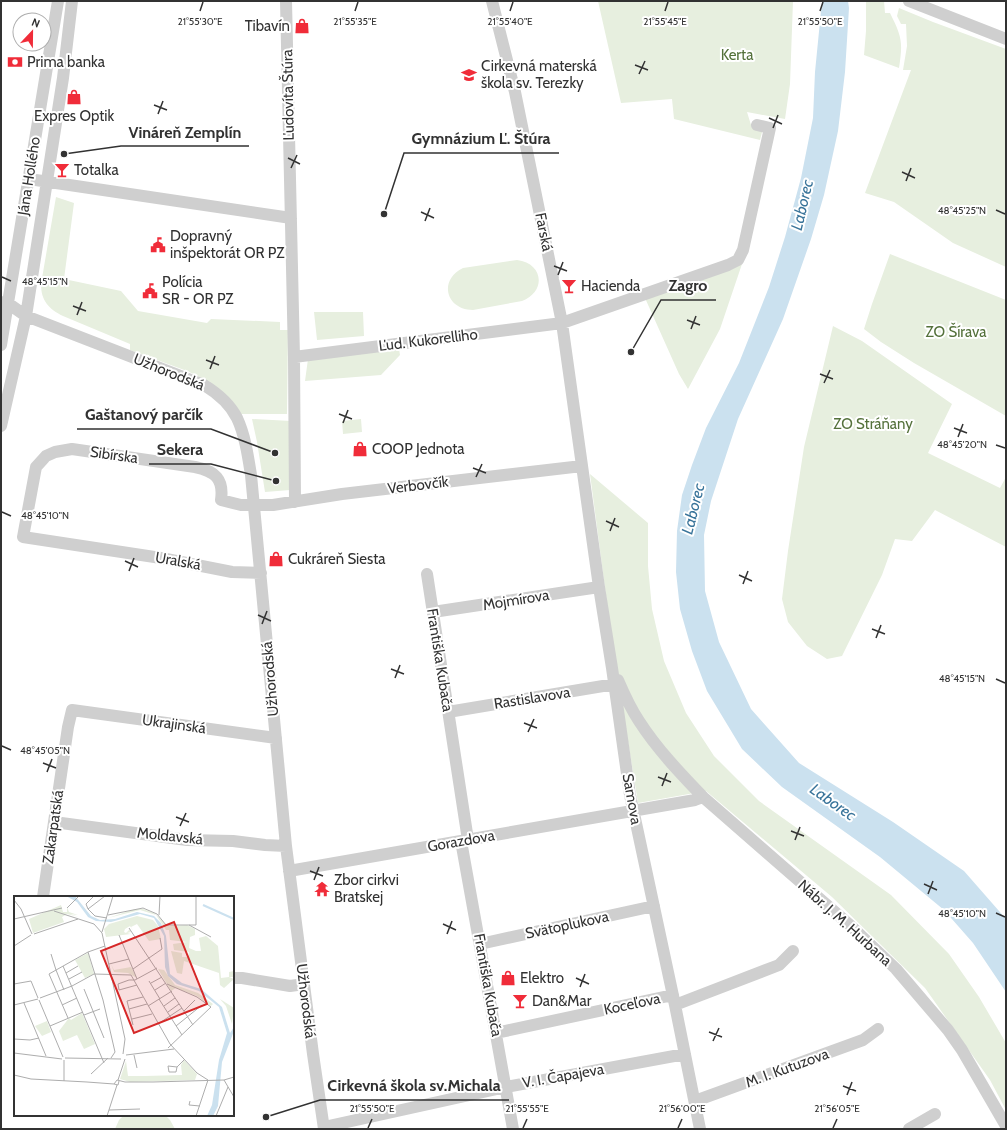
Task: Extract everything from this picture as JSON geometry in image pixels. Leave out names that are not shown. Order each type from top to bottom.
[{"type":"street","name":"Jána Hollého","points":[[1,345],[5,303],[29,179],[58,1]]},
{"type":"street","name":"Jána Hollého","points":[[1,426],[26,316],[63,78],[72,1]]},
{"type":"street","name":"Ľudovíta Štúra","points":[[286,1],[294,357]]},
{"type":"street","name":"Farská","points":[[492,1],[515,92],[562,323],[582,466]]},
{"type":"street","points":[[908,1],[1006,40]]},
{"type":"street","points":[[38,122],[56,125]]},
{"type":"street","name":"Ľud. Kukorelliho","points":[[294,357],[562,323],[728,265],[738,260],[743,250],[770,128],[757,125]]},
{"type":"street","points":[[29,179],[47,183],[291,218]]},
{"type":"street","points":[[5,303],[26,316]]},
{"type":"street","name":"Užhorodská","points":[[26,316],[204,385],[216,392],[237,417],[248,457],[254,505],[286,846],[324,1128]]},
{"type":"street","points":[[294,357],[295,502]]},
{"type":"street","name":"Sibírska","points":[[23,537],[36,467],[46,456],[55,452],[72,449],[206,469],[215,475],[220,482],[223,489],[221,500]]},
{"type":"street","name":"Verbovčík","points":[[221,500],[241,505],[273,505],[342,494],[582,466]]},
{"type":"street","name":"Samova","points":[[582,466],[633,810],[700,1129]]},
{"type":"street","name":"Uralská","points":[[23,537],[161,558],[232,572],[261,573]]},
{"type":"street","name":"Františka Kubača","points":[[427,574],[448,712],[480,944],[513,1129]]},
{"type":"street","name":"Mojmírova","points":[[433,612],[599,587]]},
{"type":"street","name":"Nábr. J. M. Hurbana","points":[[612,668],[639,721],[668,759],[703,797],[851,926],[896,969],[951,1035],[1006,1126]]},
{"type":"street","name":"Rastislavova","points":[[448,712],[615,684]]},
{"type":"street","name":"Ukrajinská","points":[[72,710],[250,736],[276,738]]},
{"type":"street","name":"Zakarpatská","points":[[43,896],[67,734],[72,710]]},
{"type":"street","points":[[633,810],[695,800],[703,797]]},
{"type":"street","name":"Gorazdova","points":[[289,872],[633,810]]},
{"type":"street","name":"Moldavská","points":[[54,822],[187,840],[233,841],[286,846]]},
{"type":"street","name":"Svätoplukova","points":[[480,944],[654,906]]},
{"type":"street","name":"Koceľova","points":[[496,1033],[674,1000],[779,965],[793,951]]},
{"type":"street","points":[[234,978],[290,986],[304,984]]},
{"type":"street","name":"M. I. Kutuzova","points":[[694,1101],[863,1040],[878,1030]]},
{"type":"street","name":"V. I. Čapajeva","points":[[324,1128],[506,1087],[685,1054]]},
{"type":"street","points":[[909,1129],[935,1114]]},
{"type":"green space","name":"Kerta","points":[[598,1],[793,1],[790,84],[785,119],[747,112],[751,125],[762,132],[760,140],[674,119],[672,99],[621,103]]},
{"type":"green space","points":[[866,1],[884,1],[885,13],[890,13],[899,34],[901,46],[899,68],[864,55]]},
{"type":"green space","points":[[899,8],[1006,49],[1006,267],[953,243],[894,202],[865,193],[911,70],[903,70],[907,46],[906,24],[901,24],[897,16]]},
{"type":"green space","points":[[56,197],[74,203],[64,279],[121,291],[138,311],[207,323],[211,319],[280,322],[280,330],[288,330],[287,414],[240,414],[204,379],[187,371],[130,350],[130,344],[63,316],[50,307],[42,295],[41,284]]},
{"type":"green space","name":"ZO Šírava","points":[[890,254],[1006,300],[1006,416],[914,363],[864,329]]},
{"type":"green space","points":[[517,260],[526,262],[532,266],[537,272],[539,278],[535,291],[522,301],[473,310],[464,309],[451,300],[448,294],[450,280],[455,273],[463,268]]},
{"type":"green space","points":[[742,264],[720,329],[688,389],[679,374],[645,298]]},
{"type":"green space","points":[[314,312],[363,312],[364,336],[317,340]]},
{"type":"green space","name":"ZO Stráňany","points":[[833,326],[862,341],[952,404],[928,453],[1000,488],[1006,477],[1006,547],[935,510],[912,541],[895,539],[882,575],[842,656],[827,659],[807,646],[788,622],[782,599],[804,447]]},
{"type":"green space","points":[[399,349],[400,355],[381,375],[305,381],[308,359]]},
{"type":"green space","points":[[252,419],[291,421],[290,490],[265,492]]},
{"type":"green space","points":[[361,419],[362,432],[343,434],[342,421]]},
{"type":"green space","points":[[590,474],[648,523],[648,566],[652,609],[664,661],[686,713],[714,756],[759,801],[891,895],[949,954],[979,997],[1006,1043],[1006,1110],[990,1080],[925,988],[832,897],[706,791],[638,803],[613,649]]},
{"type":"green space","points":[[123,1116],[166,1116],[175,1129],[115,1129],[119,1120]]},
{"type":"water","name":"Laborec","points":[[822,1],[848,1],[849,8],[845,72],[838,131],[824,195],[811,239],[783,319],[738,419],[711,501],[704,535],[705,591],[719,642],[751,709],[799,763],[893,822],[964,871],[1006,919],[1006,992],[973,943],[944,910],[880,857],[782,787],[742,749],[707,691],[692,651],[680,609],[676,572],[677,531],[682,495],[706,428],[739,363],[769,287],[785,237],[801,178],[813,118],[815,72]]},
{"type":"place","name":"Tibavín","points":[[302,26]]},
{"type":"place","name":"Prima banka","points":[[15,62]]},
{"type":"place","name":"Cirkevná materská škola sv. Terezky","points":[[469,75]]},
{"type":"place","name":"Expres Optik","points":[[74,97]]},
{"type":"place","name":"Vináreň Zemplín","points":[[64,154]]},
{"type":"place","name":"Totalka","points":[[62,170]]},
{"type":"place","name":"Gymnázium Ľ. Štúra","points":[[384,214]]},
{"type":"place","name":"Dopravný inšpektorát OR PZ","points":[[158,245]]},
{"type":"place","name":"Hacienda","points":[[569,286]]},
{"type":"place","name":"Polícia SR - OR PZ","points":[[150,291]]},
{"type":"place","name":"Zagro","points":[[631,352]]},
{"type":"place","name":"COOP Jednota","points":[[360,449]]},
{"type":"place","name":"Gaštanový parčík","points":[[275,453]]},
{"type":"place","name":"Sekera","points":[[276,481]]},
{"type":"place","name":"Cukráreň Siesta","points":[[276,559]]},
{"type":"place","name":"Zbor cirkvi Bratskej","points":[[322,889]]},
{"type":"place","name":"Elektro","points":[[508,978]]},
{"type":"place","name":"Dan&Mar","points":[[520,1001]]},
{"type":"place","name":"Cirkevná škola sv.Michala","points":[[266,1117]]}]
